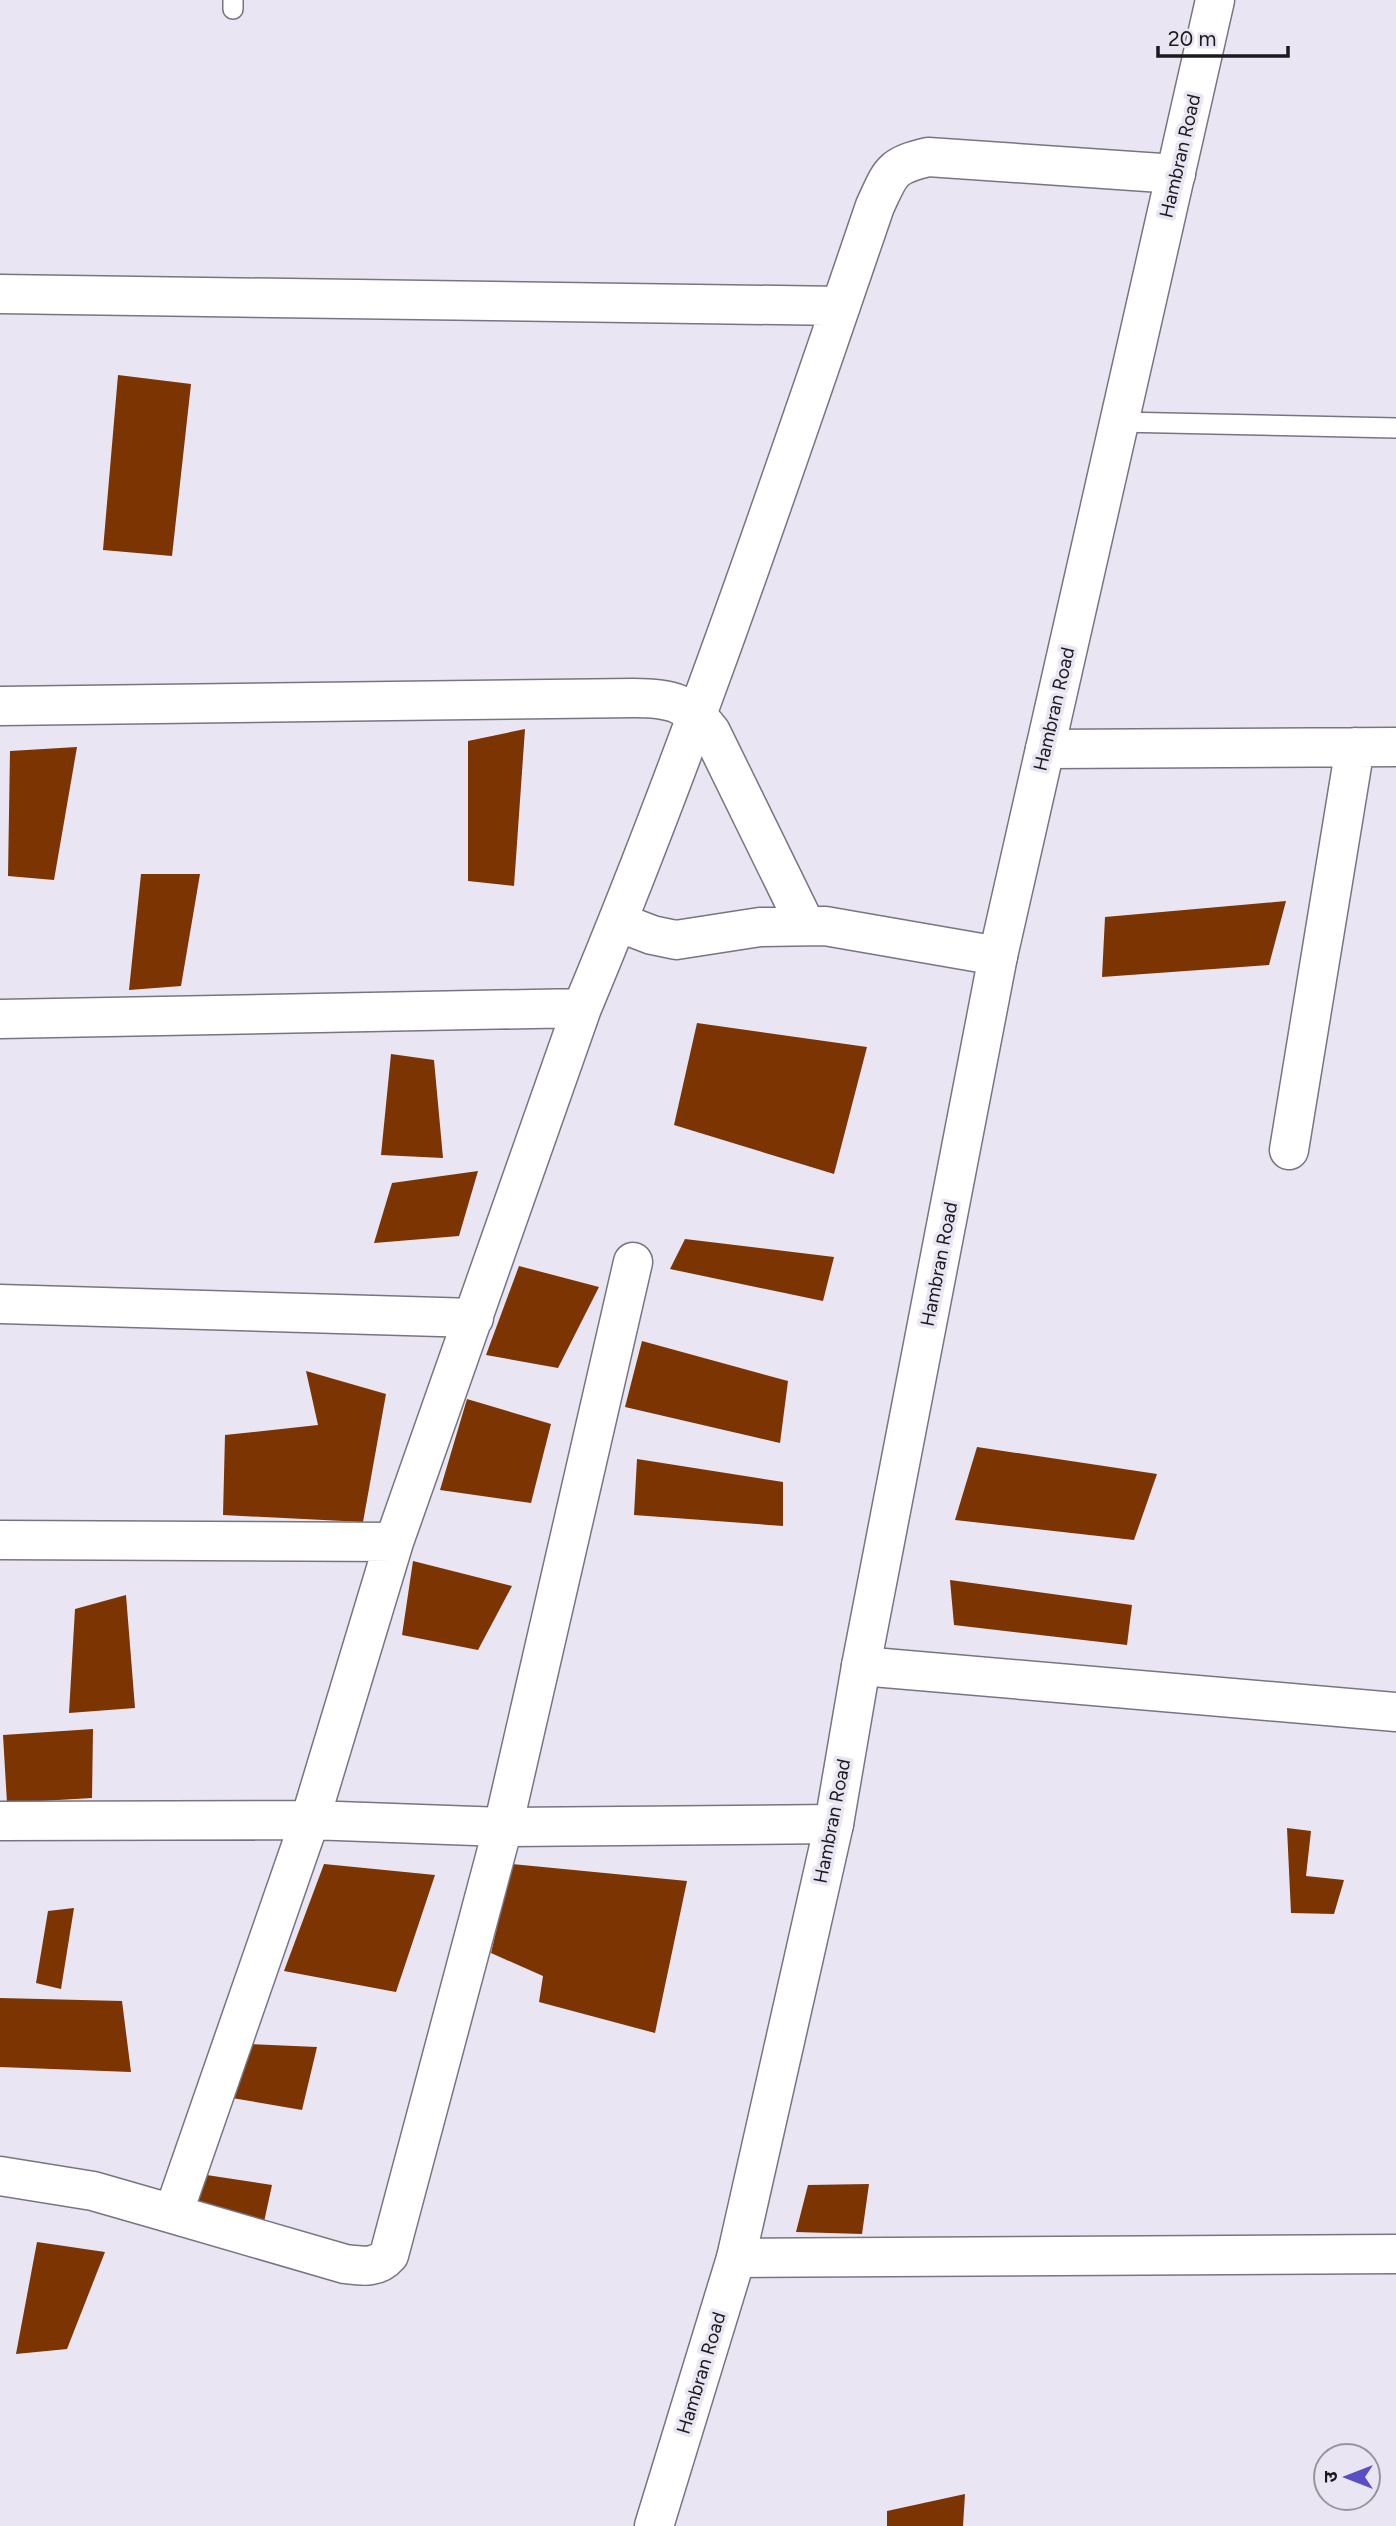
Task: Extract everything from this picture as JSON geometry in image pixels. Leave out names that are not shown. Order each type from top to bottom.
[{"type":"street","name":"Hambran Road","points":[[654,2526],[736,2258],[834,1824],[861,1666],[998,956],[1215,0]]},
{"type":"street","points":[[173,2214],[310,1819],[394,1542],[582,1008],[698,715],[875,206],[889,177],[902,163],[928,158],[1176,174]]},
{"type":"street","points":[[0,294],[841,306]]},
{"type":"street","points":[[0,706],[658,698],[678,703],[698,715],[711,732],[806,926]]},
{"type":"street","points":[[1289,1150],[1355,747]]},
{"type":"street","points":[[1045,749],[1396,747]]},
{"type":"street","points":[[618,922],[652,935],[676,940],[760,927],[825,926],[998,956]]},
{"type":"street","points":[[0,1019],[582,1008]]},
{"type":"street","points":[[0,2176],[93,2191],[345,2264],[367,2266],[382,2263],[389,2255],[503,1827],[633,1262]]},
{"type":"street","points":[[0,1304],[474,1318]]},
{"type":"street","points":[[0,1540],[394,1542]]},
{"type":"street","points":[[861,1666],[1396,1712]]},
{"type":"street","points":[[0,1821],[310,1819],[503,1827],[834,1824]]},
{"type":"street","points":[[736,2258],[1396,2253]]},
{"type":"lane","points":[[1119,422],[1396,428]]},
{"type":"building","points":[[118,375],[191,384],[172,556],[103,550]]},
{"type":"building","points":[[525,729],[514,886],[468,881],[468,741]]},
{"type":"building","points":[[77,747],[54,880],[8,876],[10,751]]},
{"type":"building","points":[[141,874],[200,874],[181,986],[129,990]]},
{"type":"building","points":[[1286,901],[1269,965],[1102,977],[1105,917]]},
{"type":"building","points":[[697,1023],[867,1047],[834,1174],[674,1125]]},
{"type":"building","points":[[391,1054],[434,1060],[443,1158],[381,1155]]},
{"type":"building","points":[[478,1171],[459,1236],[374,1243],[392,1183]]},
{"type":"building","points":[[685,1239],[834,1257],[823,1301],[670,1269]]},
{"type":"building","points":[[519,1266],[599,1287],[558,1368],[486,1355]]},
{"type":"building","points":[[642,1341],[788,1381],[780,1443],[625,1407]]},
{"type":"building","points":[[306,1371],[386,1394],[363,1522],[223,1515],[225,1435],[318,1425]]},
{"type":"building","points":[[467,1399],[551,1424],[531,1503],[440,1490]]},
{"type":"building","points":[[977,1447],[1157,1474],[1134,1540],[955,1520]]},
{"type":"building","points":[[637,1459],[783,1482],[783,1526],[634,1515]]},
{"type":"building","points":[[413,1561],[512,1586],[478,1650],[402,1635]]},
{"type":"building","points":[[950,1580],[1132,1605],[1127,1645],[954,1625]]},
{"type":"building","points":[[126,1595],[135,1708],[69,1713],[75,1609]]},
{"type":"building","points":[[93,1729],[92,1798],[7,1803],[3,1735]]},
{"type":"building","points":[[1287,1828],[1311,1831],[1306,1876],[1344,1880],[1334,1914],[1291,1913]]},
{"type":"building","points":[[324,1864],[435,1875],[396,1992],[284,1971]]},
{"type":"building","points":[[512,1864],[687,1881],[655,2033],[539,2002],[543,1976],[491,1953]]},
{"type":"building","points":[[74,1908],[61,1989],[36,1983],[48,1911]]},
{"type":"building","points":[[0,1998],[122,2001],[131,2072],[0,2067]]},
{"type":"building","points":[[248,2044],[317,2047],[302,2110],[232,2098]]},
{"type":"building","points":[[200,2174],[272,2185],[264,2222],[192,2207]]},
{"type":"building","points":[[869,2184],[862,2234],[796,2232],[808,2185]]},
{"type":"building","points":[[37,2242],[105,2252],[67,2349],[16,2354]]},
{"type":"building","points":[[965,2494],[963,2526],[887,2526],[887,2511]]}]
